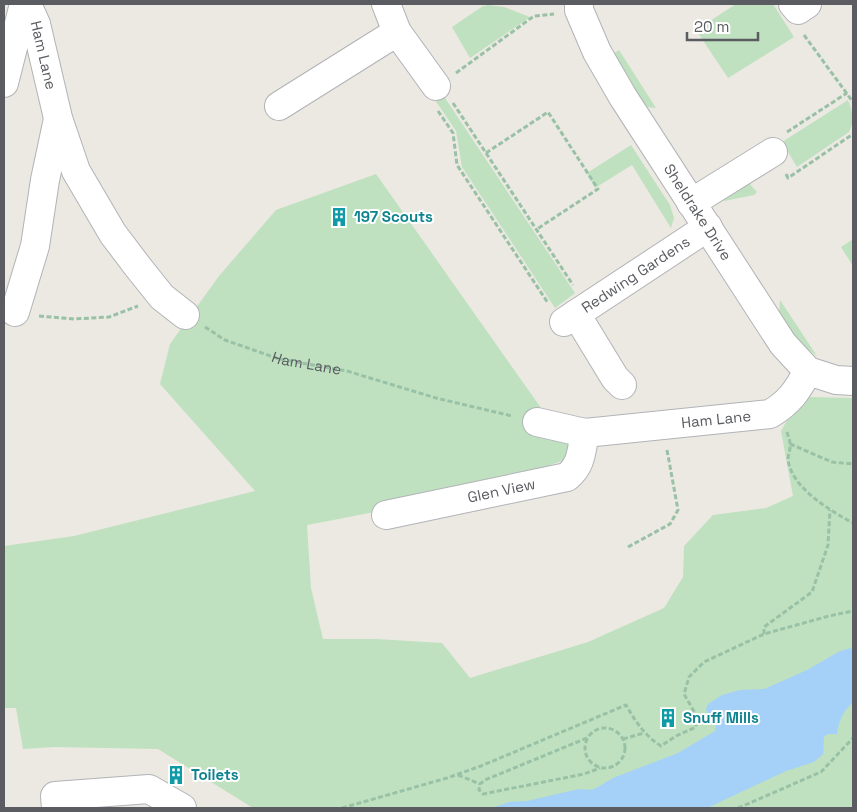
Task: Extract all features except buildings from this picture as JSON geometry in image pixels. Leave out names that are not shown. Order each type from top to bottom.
[{"type":"street","points":[[4,83],[25,4]]},
{"type":"street","name":"Ham Lane","points":[[25,4],[36,24],[58,118],[76,170],[113,234],[162,297],[185,315]]},
{"type":"street","points":[[386,4],[397,32],[438,93]]},
{"type":"street","name":"Sheldrake Drive","points":[[579,7],[598,52],[615,103],[708,227],[758,321],[808,371],[836,380],[853,382]]},
{"type":"street","points":[[280,106],[397,32]]},
{"type":"street","points":[[15,312],[35,246],[45,180],[58,118]]},
{"type":"street","points":[[691,203],[773,152]]},
{"type":"street","name":"Redwing Gardens","points":[[576,314],[708,227]]},
{"type":"street","points":[[576,314],[615,378],[622,385]]},
{"type":"street","name":"Ham Lane","points":[[537,422],[585,433],[770,414],[783,406],[795,394],[808,371]]},
{"type":"street","name":"Glen View","points":[[386,515],[567,477],[576,470],[585,433]]},
{"type":"street","points":[[56,808],[55,796],[148,789],[182,808]]},
{"type":"path","points":[[799,6],[805,38],[853,102]]},
{"type":"path","points":[[438,93],[534,16],[579,7]]},
{"type":"path","points":[[438,93],[486,153],[537,229],[576,314],[562,324],[457,165],[453,133],[438,93]]},
{"type":"path","points":[[847,94],[769,144],[788,178],[853,134]]},
{"type":"path","points":[[486,153],[548,112],[598,190],[537,229]]},
{"type":"path","points":[[15,312],[74,319],[109,317],[162,297]]},
{"type":"path","name":"Ham Lane","points":[[185,315],[225,340],[279,359],[347,371],[436,398],[537,422]]},
{"type":"path","points":[[783,406],[790,444],[788,460],[796,478],[811,497],[853,523]]},
{"type":"path","points":[[628,547],[670,524],[678,510],[663,425]]},
{"type":"path","points":[[790,444],[832,462],[853,464]]},
{"type":"path","points":[[764,634],[764,627],[812,592],[828,546],[830,510]]},
{"type":"path","points":[[342,808],[457,775],[626,705],[640,729],[649,739],[661,746],[676,736],[696,727],[695,713],[684,694],[689,677],[704,662],[764,634],[853,611]]},
{"type":"path","points":[[602,728],[612,729],[618,732],[623,739],[624,754],[619,762],[613,766],[600,768],[584,774],[483,794],[479,790],[480,784],[485,780],[587,738],[594,731],[602,728]]},
{"type":"path","points":[[623,739],[644,733]]},
{"type":"path","points":[[587,738],[586,756],[592,764],[600,768]]},
{"type":"path","points":[[738,808],[821,772],[853,738]]},
{"type":"path","points":[[457,775],[480,784]]},
{"type":"green space","points":[[736,4],[773,4],[794,37],[728,78],[696,30]]},
{"type":"green space","points":[[483,6],[504,7],[530,17],[470,58],[452,27]]},
{"type":"green space","points":[[619,50],[656,108],[646,107],[613,54]]},
{"type":"green space","points":[[441,92],[575,293],[555,308],[462,167],[456,131],[433,97]]},
{"type":"green space","points":[[848,100],[853,116],[849,132],[797,167],[782,142]]},
{"type":"green space","points":[[631,145],[670,205],[674,218],[671,228],[632,165],[595,188],[587,173]]},
{"type":"green space","points":[[376,174],[546,415],[573,423],[567,459],[503,480],[438,498],[307,525],[311,588],[323,639],[376,639],[442,643],[470,678],[588,642],[664,608],[683,577],[684,546],[713,515],[766,508],[793,496],[781,431],[795,406],[810,397],[853,398],[853,808],[253,808],[158,749],[54,747],[23,749],[16,708],[4,708],[4,546],[74,536],[255,491],[160,384],[170,344],[219,276],[276,210]]},
{"type":"green space","points":[[746,180],[757,192],[754,195],[724,201],[718,190]]},
{"type":"green space","points":[[853,239],[853,266],[841,247]]},
{"type":"green space","points":[[780,300],[817,356],[798,342],[779,313]]},
{"type":"water","points":[[853,649],[853,702],[842,716],[837,734],[828,734],[824,737],[823,754],[814,762],[786,771],[707,808],[492,808],[509,802],[527,801],[579,789],[591,790],[613,778],[678,753],[715,731],[716,724],[709,720],[706,709],[708,704],[722,695],[740,690],[764,689],[807,670],[840,651]]},
{"type":"place","name":"197 Scouts","points":[[339,217]]},
{"type":"place","name":"Snuff Mills","points":[[668,718]]},
{"type":"place","name":"Toilets","points":[[176,775]]}]
